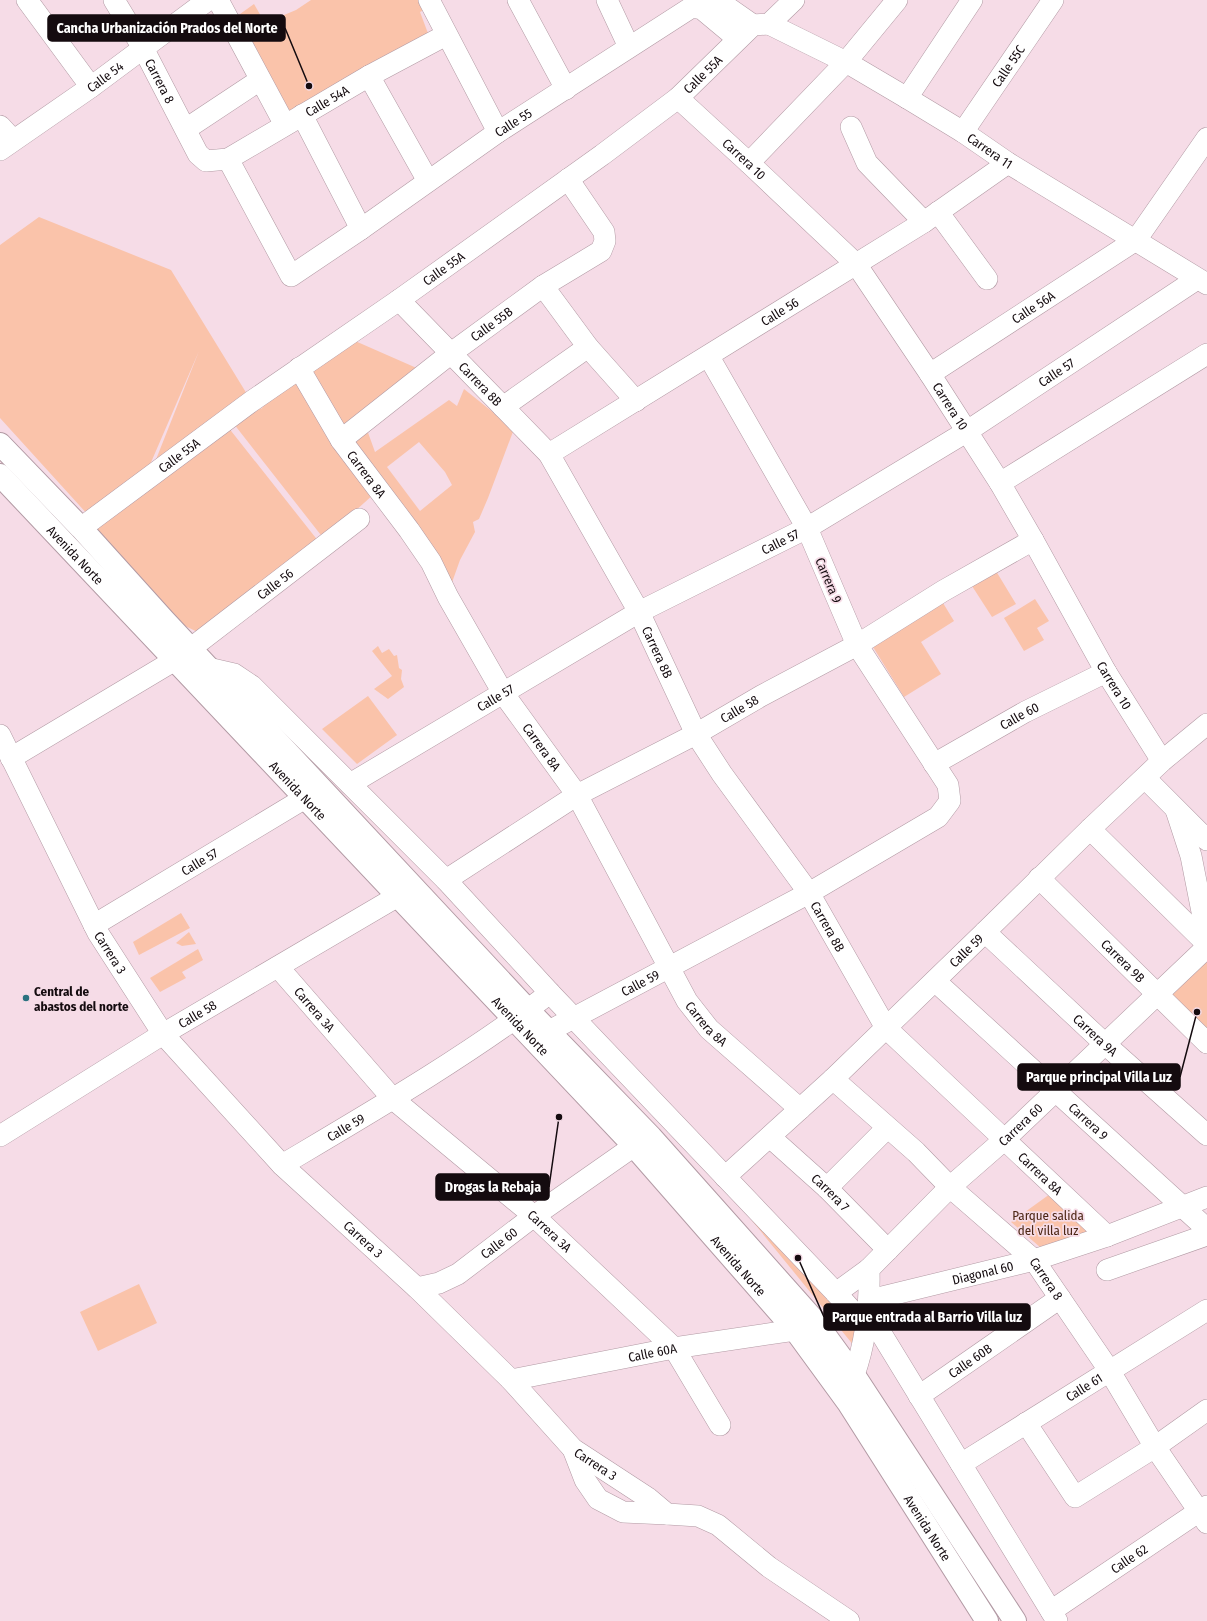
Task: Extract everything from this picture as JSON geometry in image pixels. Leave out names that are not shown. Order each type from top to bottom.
[{"type":"main road","name":"Avenida Norte","points":[[0,444],[81,528],[182,654],[305,798],[398,896],[522,1015]]},
{"type":"main road","name":"Avenida Norte","points":[[0,475],[182,654],[208,668],[541,1035],[634,1146],[795,1330],[849,1404],[987,1621]]},
{"type":"main road","name":"Avenida Norte","points":[[541,1035],[651,1137],[803,1308],[854,1375],[1015,1621]]},
{"type":"street","points":[[27,0],[91,87]]},
{"type":"street","name":"Carrera 8","points":[[114,0],[143,48],[186,128],[198,154],[206,160]]},
{"type":"street","name":"Calle 54","points":[[4,139],[91,87],[208,0]]},
{"type":"street","points":[[218,0],[260,80],[293,120],[361,229]]},
{"type":"street","points":[[429,0],[498,132]]},
{"type":"street","points":[[518,0],[566,89]]},
{"type":"street","points":[[607,0],[629,47]]},
{"type":"street","name":"Carrera 11","points":[[717,0],[761,25],[846,62],[963,132],[1008,163],[1136,240],[1202,282]]},
{"type":"street","name":"Calle 55A","points":[[81,528],[299,368],[399,300],[678,98],[738,39],[761,25],[794,0]]},
{"type":"street","points":[[749,163],[846,62],[897,0]]},
{"type":"street","points":[[907,98],[972,0]]},
{"type":"street","name":"Calle 55C","points":[[963,132],[1053,0]]},
{"type":"street","name":"Calle 55","points":[[228,159],[291,276],[361,229],[498,132],[692,7],[702,9],[738,39]]},
{"type":"street","name":"Calle 54A","points":[[206,160],[228,159],[369,76],[446,35]]},
{"type":"street","points":[[369,76],[428,181]]},
{"type":"street","points":[[186,128],[260,80]]},
{"type":"street","name":"Carrera 10","points":[[678,98],[856,264],[930,374],[1000,484],[1034,540],[1106,672],[1162,761]]},
{"type":"street","points":[[852,127],[867,162],[931,217],[987,279]]},
{"type":"street","points":[[1136,240],[1207,138]]},
{"type":"street","name":"Calle 56","points":[[549,454],[709,357],[931,217],[1008,163]]},
{"type":"street","name":"Calle 55B","points":[[341,440],[450,354],[542,286],[601,251],[605,241],[604,232],[568,179]]},
{"type":"street","name":"Calle 56A","points":[[930,374],[1136,240]]},
{"type":"street","name":"Calle 57","points":[[350,784],[639,612],[807,528],[966,432],[1202,282]]},
{"type":"street","points":[[542,286],[588,348],[636,401]]},
{"type":"street","name":"Carrera 8B","points":[[399,300],[549,454],[639,612],[696,734],[722,774],[809,893],[886,1028]]},
{"type":"street","points":[[503,407],[588,348]]},
{"type":"street","points":[[1000,484],[1207,354]]},
{"type":"street","name":"Carrera 9","points":[[709,357],[807,528],[857,645],[948,785],[950,801]]},
{"type":"street","name":"Carrera 8A","points":[[299,368],[341,440],[409,530],[431,562],[448,597],[503,693],[577,795],[686,1001],[709,1029],[800,1109]]},
{"type":"street","name":"Calle 56","points":[[11,758],[182,654],[359,519]]},
{"type":"street","name":"Calle 58","points":[[446,880],[577,795],[696,734],[761,696],[857,645],[943,591],[1034,540]]},
{"type":"street","points":[[208,668],[234,674],[252,686],[446,880],[573,1018],[836,1292],[868,1313],[1054,1616]]},
{"type":"street","name":"Calle 60","points":[[934,764],[1025,712],[1106,672]]},
{"type":"street","name":"Calle 59","points":[[725,1177],[833,1079],[1039,878],[1162,761],[1204,732]]},
{"type":"street","name":"Carrera 3","points":[[0,735],[94,924],[163,1034],[282,1165],[417,1288],[511,1380],[573,1449],[648,1498],[667,1514]]},
{"type":"street","points":[[1145,778],[1207,840]]},
{"type":"street","name":"Calle 57","points":[[94,924],[305,798]]},
{"type":"street","name":"Calle 59","points":[[541,1035],[809,893],[938,817],[950,801]]},
{"type":"street","points":[[1176,810],[1191,856],[1207,937]]},
{"type":"street","points":[[1090,829],[1207,944]]},
{"type":"street","name":"Carrera 9B","points":[[1039,878],[1207,1043]]},
{"type":"street","name":"Calle 58","points":[[0,1136],[163,1034],[398,896]]},
{"type":"street","name":"Carrera 9A","points":[[985,932],[1105,1044],[1207,1135]]},
{"type":"street","name":"Carrera 60","points":[[836,1292],[869,1269],[950,1187],[1005,1139],[1054,1090],[1105,1044],[1156,993],[1207,947]]},
{"type":"street","name":"Carrera 3A","points":[[278,967],[393,1099],[534,1216],[674,1348],[720,1425]]},
{"type":"street","name":"Carrera 9","points":[[935,981],[1207,1229]]},
{"type":"street","name":"Calle 59","points":[[282,1165],[393,1099],[522,1015],[550,993]]},
{"type":"street","name":"Carrera 8A","points":[[886,1028],[1107,1236]]},
{"type":"street","name":"Carrera 8","points":[[833,1079],[916,1152],[950,1187],[1034,1260],[1109,1370],[1155,1447],[1204,1513]]},
{"type":"street","points":[[828,1188],[887,1128]]},
{"type":"street","name":"Carrera 7","points":[[770,1137],[828,1188],[888,1250]]},
{"type":"street","name":"Calle 60","points":[[417,1288],[439,1283],[458,1274],[534,1216],[634,1146]]},
{"type":"street","name":"Diagonal 60","points":[[868,1313],[1107,1236],[1207,1197]]},
{"type":"street","points":[[1106,1270],[1207,1235]]},
{"type":"street","points":[[854,1375],[862,1353],[868,1313],[869,1269]]},
{"type":"street","name":"Calle 60B","points":[[919,1396],[1060,1298]]},
{"type":"street","name":"Calle 61","points":[[961,1464],[1207,1310]]},
{"type":"street","name":"Calle 60A","points":[[511,1380],[674,1348],[795,1330]]},
{"type":"street","points":[[1026,1423],[1075,1497],[1155,1447],[1207,1410]]},
{"type":"street","points":[[573,1449],[585,1480],[598,1499],[623,1512],[698,1516],[718,1525],[769,1567],[819,1599],[849,1621]]},
{"type":"street","name":"Calle 62","points":[[1054,1616],[1204,1513]]},
{"type":"green space","points":[[311,0],[427,0],[430,7],[420,12],[429,36],[286,116],[233,19],[254,4],[265,23],[296,10]]},
{"type":"green space","points":[[39,217],[171,270],[250,399],[153,467],[199,351],[146,474],[89,516],[0,418],[0,245]]},
{"type":"green space","points":[[346,337],[428,373],[366,427],[375,452],[449,400],[457,406],[464,389],[514,429],[479,519],[473,522],[475,532],[460,560],[450,588],[374,494],[324,539],[230,419],[254,402],[261,409],[290,376]],"holes":[[[419,442],[445,472],[452,485],[420,511],[387,467]]]},
{"type":"green space","points":[[228,427],[319,542],[206,636],[183,625],[90,527]]},
{"type":"green space","points":[[996,571],[1016,604],[992,617],[972,586]]},
{"type":"green space","points":[[1035,599],[1049,621],[1037,628],[1044,640],[1024,651],[1004,618]]},
{"type":"green space","points":[[943,603],[954,621],[921,642],[941,674],[904,697],[873,647]]},
{"type":"green space","points":[[378,646],[382,653],[389,649],[394,656],[397,655],[399,668],[402,670],[401,679],[404,687],[388,699],[374,689],[392,676],[372,651]]},
{"type":"green space","points":[[368,696],[397,735],[357,764],[322,729]]},
{"type":"green space","points":[[181,913],[190,928],[139,955],[133,942]]},
{"type":"green space","points":[[189,932],[196,944],[182,946],[176,943]]},
{"type":"green space","points":[[198,949],[203,960],[182,972],[186,978],[160,992],[150,978]]},
{"type":"green space","points":[[1207,954],[1207,1032],[1168,992]]},
{"type":"green space","name":"Parque salida del villa luz","points":[[1050,1194],[1090,1231],[1041,1248],[1011,1222]]},
{"type":"green space","points":[[736,1201],[865,1315],[859,1352]]},
{"type":"green space","points":[[139,1284],[157,1323],[98,1351],[80,1312]]},
{"type":"place","name":"Cancha Urbanización Prados del Norte","points":[[309,86]]},
{"type":"place","name":"Central de abastos del norte","points":[[26,998]]},
{"type":"place","name":"Parque principal Villa Luz","points":[[1197,1012]]},
{"type":"place","name":"Drogas la Rebaja","points":[[559,1117]]},
{"type":"place","name":"Parque entrada al Barrio Villa luz","points":[[798,1258]]}]
